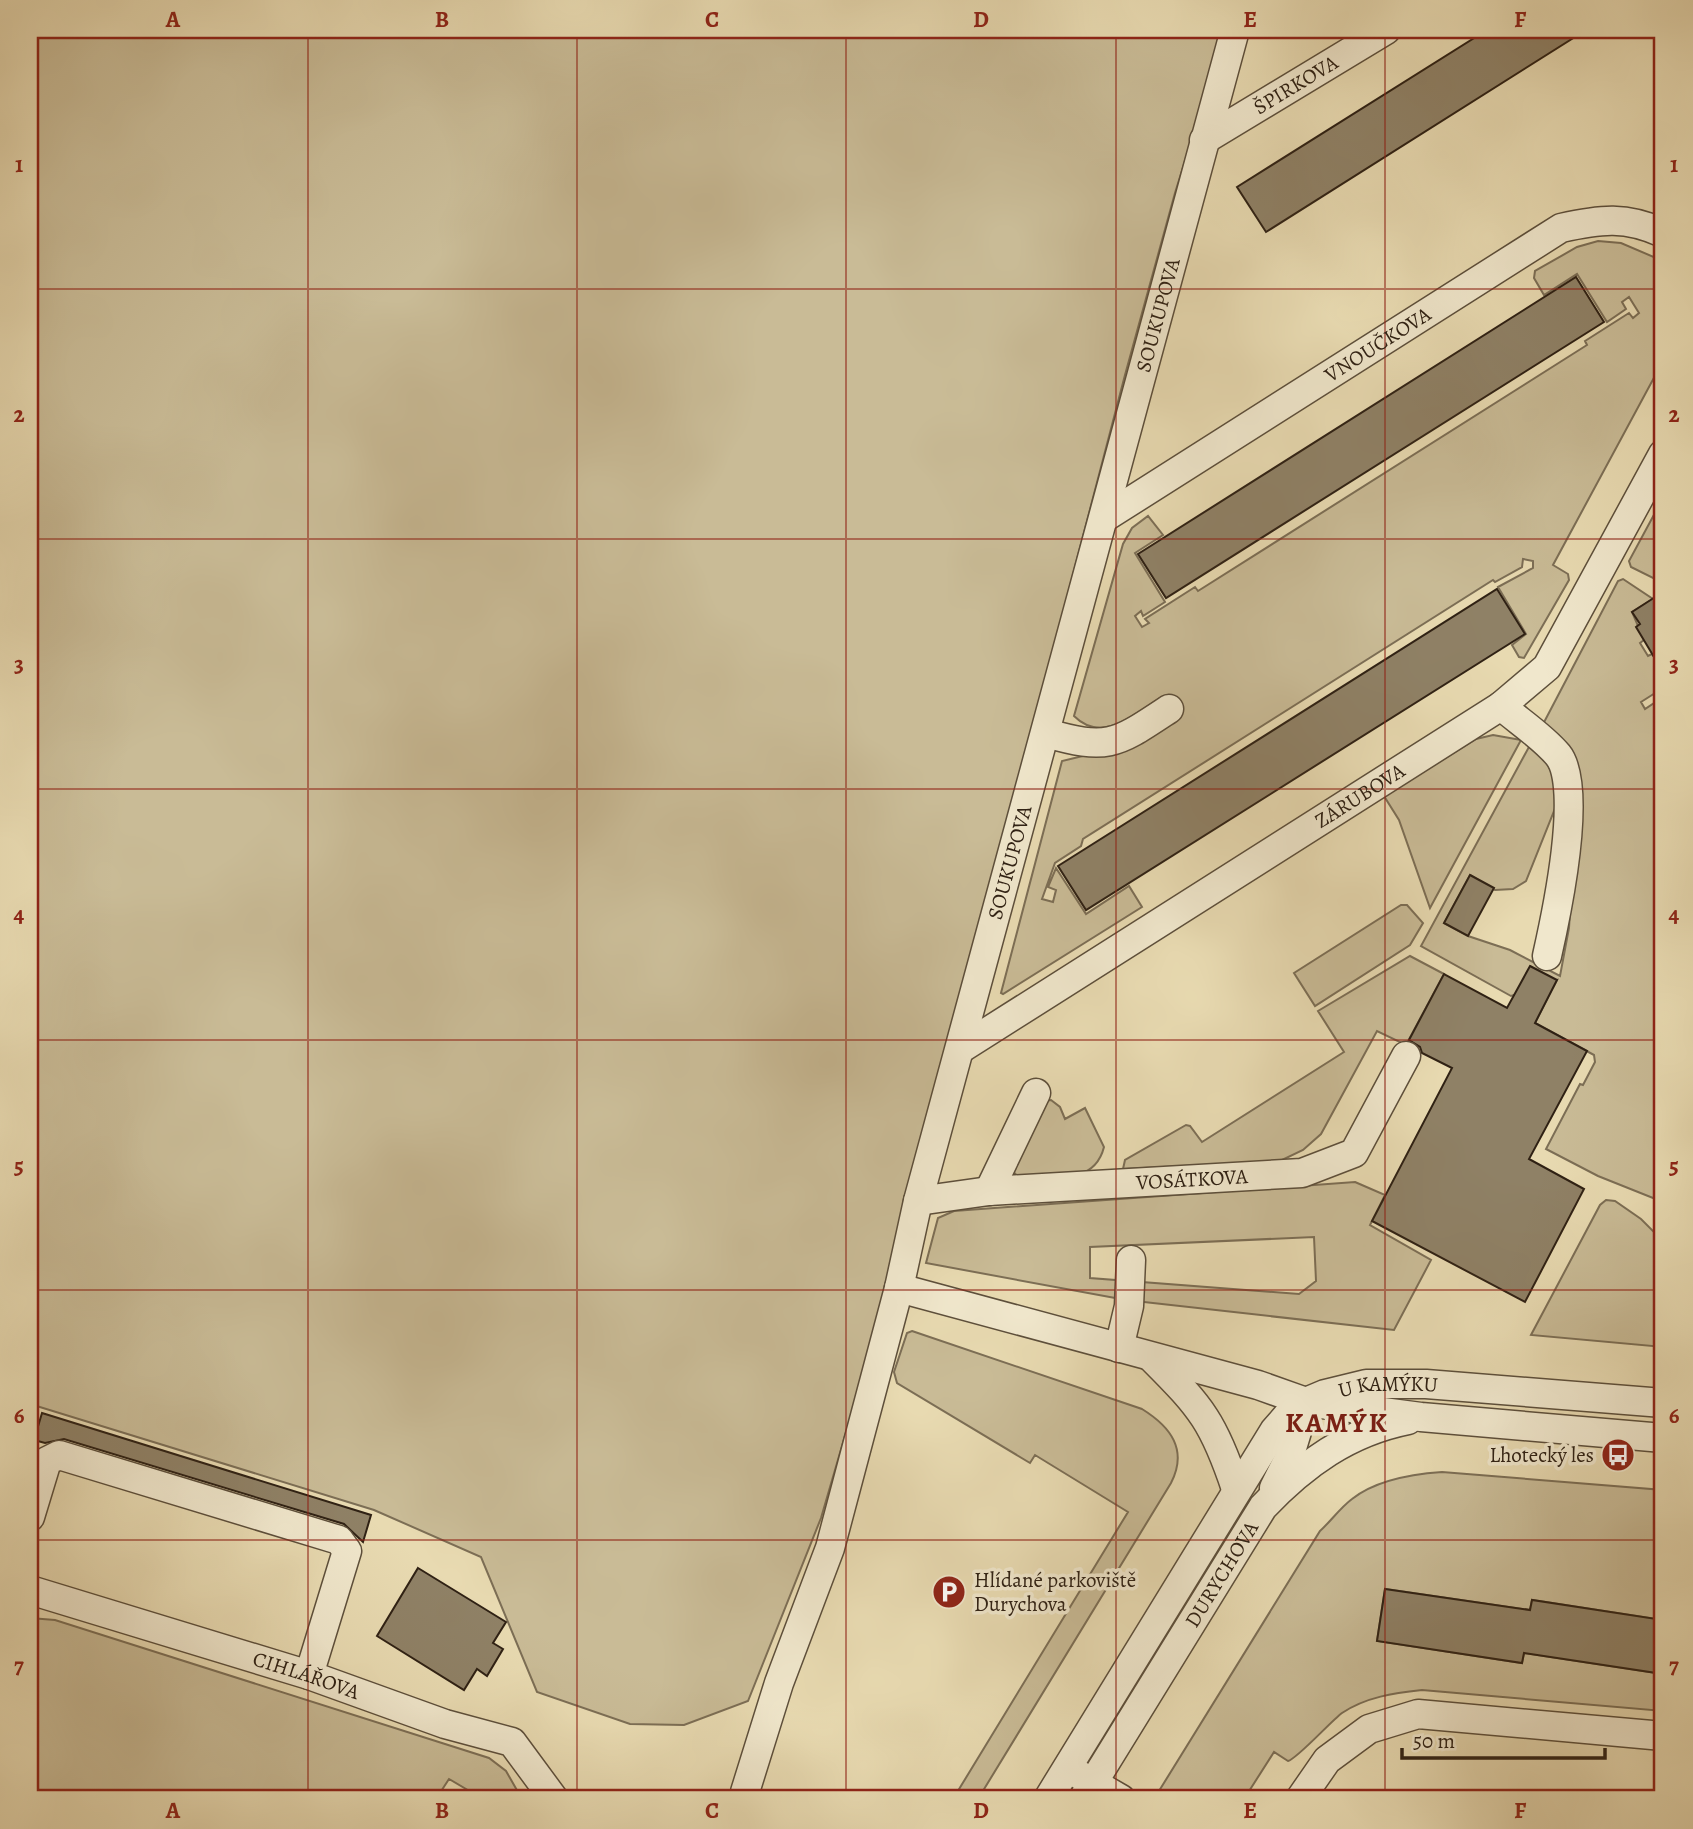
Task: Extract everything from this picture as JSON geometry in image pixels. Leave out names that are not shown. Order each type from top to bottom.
[{"type":"street","name":"SOUKUPOVA","points":[[748,1799],[745,1792],[779,1683],[830,1548],[899,1288],[918,1201],[962,1048],[1235,30]]},
{"type":"street","name":"ŠPIRKOVA","points":[[1204,140],[1386,30]]},
{"type":"street","name":"VNOUČKOVA","points":[[1104,517],[1561,228],[1596,220],[1638,222],[1663,233]]},
{"type":"street","name":"ZÁRUBOVA","points":[[962,1048],[1502,706],[1547,667],[1663,454]]},
{"type":"street","points":[[1502,706],[1560,757],[1570,791],[1560,898],[1547,956]]},
{"type":"street","points":[[1046,733],[1087,745],[1119,741],[1169,709]]},
{"type":"street","name":"VOSÁTKOVA","points":[[918,1201],[989,1191],[1302,1173],[1354,1153],[1406,1056]]},
{"type":"street","points":[[989,1191],[1037,1093]]},
{"type":"street","points":[[1119,1348],[1129,1307],[1131,1260]]},
{"type":"street","points":[[899,1288],[1258,1385],[1306,1402],[1289,1458],[1263,1507]]},
{"type":"street","points":[[1151,1357],[1196,1402],[1211,1424],[1236,1489]]},
{"type":"street","name":"U KAMÝKU","points":[[1306,1402],[1345,1388],[1394,1383],[1663,1403]]},
{"type":"street","name":"U KAMÝKU","points":[[1306,1402],[1420,1418],[1663,1438]]},
{"type":"street","name":"DURYCHOVA","points":[[1048,1799],[1236,1489],[1274,1431],[1287,1416],[1306,1402]]},
{"type":"street","name":"DURYCHOVA","points":[[1088,1791],[1263,1507],[1289,1480],[1337,1446],[1364,1433],[1420,1418]]},
{"type":"street","points":[[30,1517],[47,1461],[59,1455],[339,1540],[348,1551],[309,1675]]},
{"type":"street","name":"CIHLÁŘOVA","points":[[30,1590],[309,1675],[445,1724],[512,1742],[554,1799]]},
{"type":"street","points":[[1300,1799],[1327,1760],[1369,1729],[1418,1714],[1663,1736]]},
{"type":"street","points":[[1068,1768],[1088,1791],[1121,1799]]},
{"type":"shaded area","points":[[30,30],[1226,30],[1175,193],[1125,375],[879,1319],[821,1518],[748,1701],[684,1725],[630,1724],[537,1692],[481,1557],[374,1510],[30,1404]]},
{"type":"shaded area","points":[[1598,241],[1621,243],[1663,261],[1663,361],[1553,565],[1568,574],[1569,580],[1524,658],[1519,657],[1512,645],[1526,634],[1498,587],[1533,568],[1533,561],[1523,559],[1522,567],[1495,582],[1493,580],[1083,839],[1081,846],[1055,863],[1042,899],[1053,902],[1056,890],[1048,887],[1056,868],[1086,914],[1129,886],[1142,907],[1001,993],[1062,761],[1091,754],[1176,716],[1163,696],[1108,727],[1096,728],[1074,716],[1123,544],[1132,528],[1148,516],[1163,535],[1135,553],[1165,602],[1143,616],[1141,611],[1135,616],[1142,627],[1149,623],[1145,619],[1195,587],[1198,591],[1587,345],[1585,341],[1629,313],[1633,318],[1639,313],[1629,297],[1622,302],[1626,309],[1607,322],[1577,274],[1544,295],[1534,278],[1535,271],[1577,247]]},
{"type":"shaded area","points":[[1663,498],[1663,583],[1631,567],[1629,561]]},
{"type":"shaded area","points":[[1623,579],[1653,599],[1632,612],[1644,640],[1640,643],[1648,656],[1652,654],[1663,670],[1663,688],[1641,702],[1645,709],[1663,693],[1663,1202],[1598,1176],[1546,1149],[1580,1084],[1583,1085],[1595,1062],[1594,1055],[1535,1023],[1557,980],[1511,996],[1421,946],[1530,745],[1545,759],[1554,777],[1556,806],[1526,881],[1513,889],[1495,890],[1470,875],[1444,923],[1468,936],[1510,950],[1560,976],[1569,928],[1578,789],[1541,728],[1618,581]]},
{"type":"shaded area","points":[[1493,735],[1521,740],[1430,908],[1399,820],[1384,796],[1476,739]]},
{"type":"shaded area","points":[[1401,905],[1407,905],[1423,923],[1410,945],[1315,1006],[1294,973]]},
{"type":"shaded area","points":[[1410,956],[1444,974],[1406,1045],[1377,1031],[1321,1134],[1303,1150],[1280,1161],[1123,1169],[1125,1160],[1186,1125],[1190,1126],[1202,1142],[1344,1052],[1318,1011]]},
{"type":"shaded area","points":[[1051,1100],[1060,1107],[1065,1119],[1085,1108],[1104,1147],[1099,1160],[1081,1174],[1057,1177],[1017,1176],[1013,1171],[1045,1101]]},
{"type":"shaded area","points":[[1355,1182],[1385,1195],[1370,1225],[1431,1260],[1394,1330],[1126,1300],[926,1263],[938,1218],[954,1211]],"holes":[[[1314,1237],[1316,1281],[1299,1294],[1090,1278],[1090,1247]]]},
{"type":"shaded area","points":[[1606,1200],[1615,1201],[1641,1219],[1655,1233],[1663,1248],[1663,1347],[1531,1335],[1600,1205]]},
{"type":"shaded area","points":[[912,1331],[1142,1409],[1168,1432],[1177,1450],[1176,1471],[1171,1483],[978,1799],[953,1799],[1128,1512],[1035,1455],[1030,1463],[897,1383],[894,1372],[907,1333]]},
{"type":"shaded area","points":[[1442,1472],[1663,1490],[1663,1620],[1532,1600],[1530,1610],[1385,1589],[1377,1641],[1522,1663],[1524,1653],[1663,1674],[1663,1711],[1422,1690],[1391,1694],[1370,1699],[1342,1713],[1288,1761],[1274,1752],[1244,1799],[1154,1799],[1320,1531],[1348,1503],[1372,1487],[1407,1476]]},
{"type":"shaded area","points":[[30,1618],[55,1620],[489,1758],[506,1771],[522,1799],[483,1799],[449,1779],[436,1799],[30,1799]]},
{"type":"building","points":[[1487,30],[1586,30],[1266,232],[1237,187]]},
{"type":"building","points":[[1576,277],[1604,322],[1166,598],[1138,554]]},
{"type":"building","points":[[1497,589],[1525,634],[1086,910],[1058,866]]},
{"type":"building","points":[[1663,592],[1663,672],[1636,627],[1640,624],[1632,612]]},
{"type":"building","points":[[1470,875],[1494,888],[1468,936],[1444,923]]},
{"type":"building","points":[[1530,966],[1557,980],[1535,1023],[1587,1051],[1529,1159],[1584,1189],[1525,1302],[1372,1221],[1452,1068],[1422,1053],[1420,1047],[1409,1040],[1444,974],[1507,1008]]},
{"type":"building","points":[[42,1413],[371,1515],[363,1542],[344,1524],[64,1439],[45,1443],[34,1440]]},
{"type":"building","points":[[418,1568],[506,1622],[493,1643],[503,1649],[487,1676],[477,1669],[464,1690],[377,1636]]},
{"type":"building","points":[[1385,1589],[1530,1610],[1532,1600],[1663,1620],[1663,1674],[1524,1653],[1522,1663],[1377,1641]]},
{"type":"place","name":"Lhotecký les","points":[[1618,1455]]},
{"type":"place","name":"Hlídané parkoviště Durychova","points":[[949,1592]]},
{"type":"district","name":"KAMÝK","points":[[1337,1423]]}]
